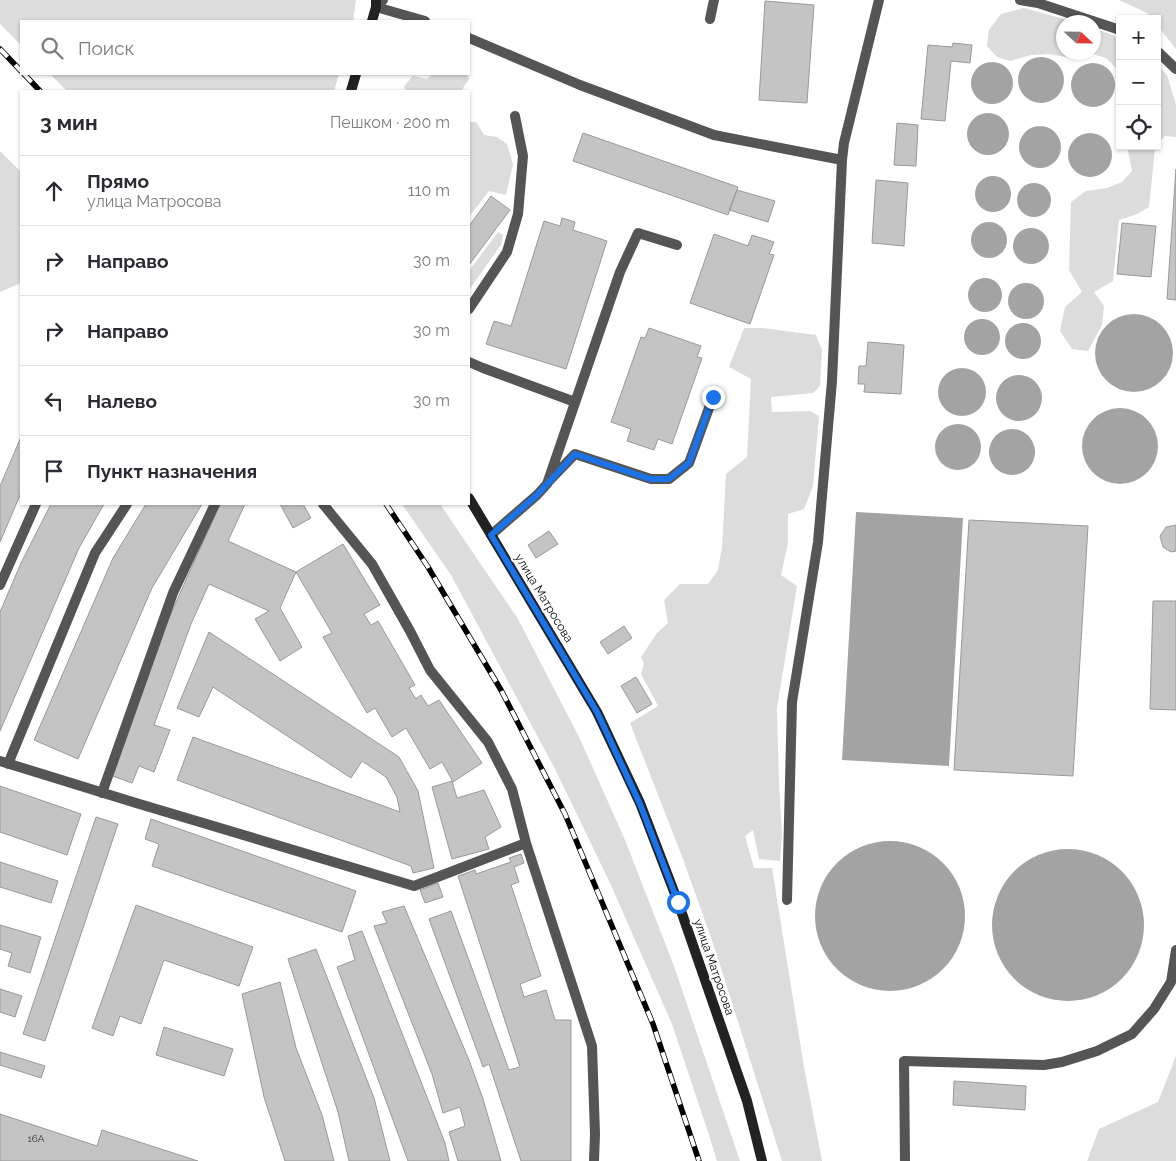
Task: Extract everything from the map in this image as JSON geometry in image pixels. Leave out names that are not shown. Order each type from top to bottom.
[{"type":"main road","points":[[372,20],[378,2]]},
{"type":"main road","points":[[351,90],[356,75]]},
{"type":"main road","name":"улица Матросова","points":[[470,500],[597,712],[640,804],[678,902],[747,1101],[762,1161]]},
{"type":"lane","points":[[710,19],[714,0]]},
{"type":"lane","points":[[788,900],[792,702],[818,542],[832,381],[842,160],[844,143],[879,0]]},
{"type":"lane","points":[[1020,0],[1038,3],[1116,29]]},
{"type":"lane","points":[[378,2],[423,20]]},
{"type":"lane","points":[[470,38],[580,85],[714,135],[842,160]]},
{"type":"lane","points":[[1161,55],[1176,69]]},
{"type":"lane","points":[[470,308],[507,252],[518,214],[524,156],[515,116]]},
{"type":"lane","points":[[547,484],[620,272],[638,233],[677,245]]},
{"type":"lane","points":[[470,362],[575,402]]},
{"type":"lane","points":[[491,535],[537,495],[575,454],[650,479],[669,479],[689,463],[713,397]]},
{"type":"lane","points":[[0,585],[36,505]]},
{"type":"lane","points":[[126,505],[95,553],[4,762],[414,886],[526,842]]},
{"type":"lane","points":[[102,793],[173,593],[215,505]]},
{"type":"lane","points":[[324,505],[372,564],[430,670],[488,742],[512,789],[526,842],[592,1046],[594,1161]]},
{"type":"lane","points":[[905,1161],[904,1061],[1044,1065],[1062,1062],[1097,1051],[1132,1034],[1154,1009],[1171,982],[1176,950]]},
{"type":"shaded area","points":[[0,0],[356,0],[353,20],[20,20],[20,44],[0,24]]},
{"type":"shaded area","points":[[1119,0],[1176,0],[1176,49],[1161,30],[1161,15],[1149,15]]},
{"type":"shaded area","points":[[1024,8],[1056,17],[1056,55],[1031,55],[1010,61],[997,57],[987,46],[989,30],[1001,14]]},
{"type":"shaded area","points":[[1101,31],[1116,36],[1116,68],[1106,58],[1101,56]]},
{"type":"shaded area","points":[[1041,57],[1054,61],[1060,67],[1064,80],[1060,93],[1054,99],[1041,103],[1028,99],[1022,93],[1018,80],[1022,67],[1028,61]]},
{"type":"shaded area","points":[[992,62],[1007,68],[1013,83],[1007,98],[992,104],[977,98],[971,83],[977,68]]},
{"type":"shaded area","points":[[1089,63],[1097,63],[1109,69],[1115,85],[1109,101],[1097,107],[1089,107],[1077,101],[1071,89],[1071,81],[1077,69]]},
{"type":"shaded area","points":[[1161,68],[1167,75],[1176,105],[1176,137],[1165,136],[1161,140]]},
{"type":"shaded area","points":[[51,75],[339,75],[334,90],[66,90]]},
{"type":"shaded area","points":[[431,75],[467,75],[469,79],[462,90],[406,90],[404,86],[413,76],[427,79]]},
{"type":"shaded area","points":[[992,113],[1000,116],[1006,122],[1009,134],[1006,146],[1000,152],[984,155],[976,152],[970,146],[967,130],[970,122],[976,116]]},
{"type":"shaded area","points":[[470,122],[476,122],[484,135],[497,137],[507,144],[513,164],[506,195],[489,191],[470,216]]},
{"type":"shaded area","points":[[1044,126],[1052,129],[1058,135],[1061,147],[1058,159],[1052,165],[1036,168],[1028,165],[1022,159],[1019,143],[1022,135],[1028,129]]},
{"type":"shaded area","points":[[1086,133],[1094,133],[1106,139],[1112,155],[1106,171],[1094,177],[1086,177],[1074,171],[1068,159],[1068,151],[1074,139]]},
{"type":"shaded area","points":[[1128,150],[1155,150],[1149,207],[1137,214],[1119,220],[1113,281],[1094,292],[1104,306],[1102,325],[1088,351],[1072,349],[1060,331],[1065,307],[1082,292],[1069,270],[1071,202],[1086,191],[1107,188],[1122,182],[1132,171]]},
{"type":"shaded area","points":[[0,151],[20,171],[20,283],[0,292]]},
{"type":"shaded area","points":[[993,176],[1000,177],[1006,181],[1010,187],[1010,201],[1006,207],[1000,211],[993,212],[986,211],[980,207],[976,201],[975,194],[976,187],[980,181],[986,177]]},
{"type":"shaded area","points":[[1034,183],[1041,184],[1046,188],[1050,193],[1050,207],[1046,212],[1041,216],[1034,217],[1027,216],[1022,212],[1018,207],[1017,200],[1018,193],[1022,188],[1027,184]]},
{"type":"shaded area","points":[[989,222],[996,223],[1002,227],[1006,233],[1006,247],[1002,253],[996,257],[989,258],[982,257],[976,253],[972,247],[971,240],[972,233],[976,227],[982,223]]},
{"type":"shaded area","points":[[1031,228],[1038,229],[1044,233],[1048,239],[1048,253],[1044,259],[1038,263],[1031,264],[1024,263],[1018,259],[1014,253],[1013,246],[1014,239],[1018,233],[1024,229]]},
{"type":"shaded area","points":[[498,232],[503,235],[501,245],[470,289],[470,270]]},
{"type":"shaded area","points":[[985,278],[992,279],[997,283],[1001,288],[1001,302],[997,307],[992,311],[985,312],[978,311],[973,307],[969,302],[968,295],[969,288],[973,283],[978,279]]},
{"type":"shaded area","points":[[1026,283],[1038,289],[1044,301],[1038,313],[1026,319],[1014,313],[1008,301],[1014,289]]},
{"type":"shaded area","points":[[1134,314],[1149,317],[1161,326],[1170,338],[1173,353],[1170,368],[1161,380],[1149,389],[1134,392],[1119,389],[1107,380],[1098,368],[1095,353],[1098,338],[1107,326],[1119,317]]},
{"type":"shaded area","points":[[982,319],[989,320],[995,324],[999,330],[999,344],[995,350],[989,354],[982,355],[975,354],[969,350],[965,344],[964,337],[965,330],[969,324],[975,320]]},
{"type":"shaded area","points":[[1023,323],[1036,328],[1041,341],[1036,354],[1023,359],[1010,354],[1005,341],[1010,328]]},
{"type":"shaded area","points":[[744,328],[762,328],[816,335],[822,350],[820,386],[813,393],[771,397],[772,412],[810,411],[819,416],[813,486],[804,509],[788,514],[788,543],[781,575],[797,586],[777,708],[782,836],[780,861],[759,859],[753,830],[745,836],[754,868],[772,868],[804,1067],[822,1161],[782,1161],[715,949],[683,859],[630,723],[658,706],[641,674],[644,663],[641,657],[657,633],[668,623],[664,600],[680,584],[708,584],[718,570],[722,547],[726,474],[747,457],[751,379],[729,367]]},
{"type":"shaded area","points":[[962,368],[971,370],[979,375],[984,383],[986,392],[984,401],[979,409],[971,414],[962,416],[953,414],[945,409],[940,401],[938,392],[940,383],[945,375],[953,370]]},
{"type":"shaded area","points":[[1024,375],[1036,381],[1041,389],[1041,407],[1036,415],[1028,420],[1014,421],[1002,415],[997,407],[996,393],[1002,381],[1010,376]]},
{"type":"shaded area","points":[[1120,408],[1135,411],[1147,419],[1155,431],[1158,446],[1155,461],[1147,473],[1135,481],[1120,484],[1105,481],[1093,473],[1085,461],[1082,446],[1085,431],[1093,419],[1105,411]]},
{"type":"shaded area","points":[[953,424],[963,424],[977,434],[981,447],[977,460],[971,466],[963,470],[953,470],[939,460],[935,452],[935,442],[945,428]]},
{"type":"shaded area","points":[[1007,429],[1017,429],[1031,439],[1035,452],[1031,465],[1025,471],[1017,475],[1007,475],[993,465],[989,457],[989,447],[999,433]]},
{"type":"shaded area","points":[[403,505],[441,505],[518,619],[580,739],[625,840],[674,966],[740,1161],[717,1161],[672,1024],[610,883],[555,769],[451,575]]},
{"type":"shaded area","points":[[856,512],[963,518],[949,766],[842,760]]},
{"type":"shaded area","points":[[890,841],[905,842],[919,846],[932,853],[943,863],[953,874],[960,887],[964,901],[964,931],[960,945],[953,958],[943,969],[932,979],[919,986],[905,990],[890,991],[875,990],[861,986],[848,979],[837,969],[827,958],[820,945],[816,931],[815,916],[816,901],[820,887],[827,874],[837,863],[848,853],[861,846],[875,842]]},
{"type":"shaded area","points":[[1068,849],[1097,855],[1122,871],[1138,896],[1144,925],[1138,954],[1122,979],[1097,995],[1068,1001],[1039,995],[1014,979],[998,954],[992,925],[998,896],[1014,871],[1039,855]]},
{"type":"shaded area","points":[[1176,1056],[1176,1161],[1087,1161],[1099,1129],[1158,1102]]},
{"type":"building","points":[[765,1],[814,5],[807,103],[759,100]]},
{"type":"building","points":[[953,43],[972,45],[970,63],[951,61],[945,121],[921,119],[928,45],[952,47]]},
{"type":"building","points":[[897,123],[918,125],[916,166],[894,165]]},
{"type":"building","points":[[583,133],[738,187],[728,215],[573,161]]},
{"type":"building","points":[[1176,169],[1176,300],[1167,299]]},
{"type":"building","points":[[876,180],[908,183],[904,246],[872,243]]},
{"type":"building","points":[[737,190],[775,201],[768,222],[729,210]]},
{"type":"building","points":[[491,196],[510,210],[470,264],[470,225]]},
{"type":"building","points":[[562,218],[575,222],[573,230],[607,241],[566,369],[486,344],[494,321],[511,326],[544,221],[560,226]]},
{"type":"building","points":[[1122,223],[1156,226],[1151,277],[1117,274]]},
{"type":"building","points":[[714,234],[748,246],[752,235],[774,242],[769,254],[774,255],[750,324],[690,303]]},
{"type":"building","points":[[649,328],[701,346],[697,357],[702,358],[672,444],[658,439],[654,450],[627,441],[631,429],[611,422],[641,337],[645,338]]},
{"type":"building","points":[[868,342],[904,345],[901,394],[864,392],[865,384],[858,384],[859,366],[866,366]]},
{"type":"building","points":[[20,439],[20,495],[0,542],[0,486]]},
{"type":"building","points":[[50,505],[103,505],[79,548],[0,731],[0,612],[21,563]]},
{"type":"building","points":[[145,505],[201,505],[152,588],[78,759],[34,740],[113,558]]},
{"type":"building","points":[[220,505],[245,505],[228,541],[296,572],[280,608],[302,647],[280,661],[255,619],[269,611],[209,584],[191,624],[154,725],[170,730],[154,772],[139,766],[132,783],[110,775],[165,627]]},
{"type":"building","points":[[281,505],[304,505],[311,518],[293,528]]},
{"type":"building","points":[[969,520],[1088,526],[1073,776],[954,770]]},
{"type":"building","points":[[1176,525],[1176,551],[1171,552],[1163,547],[1160,536],[1166,527]]},
{"type":"building","points":[[549,531],[558,544],[536,558],[528,545]]},
{"type":"building","points":[[343,544],[380,605],[364,614],[371,625],[378,621],[415,685],[409,688],[416,699],[421,695],[428,706],[439,700],[482,763],[453,782],[442,762],[430,769],[406,728],[392,737],[375,708],[367,713],[323,637],[332,633],[296,572]]},
{"type":"building","points":[[1153,601],[1176,601],[1176,710],[1150,709]]},
{"type":"building","points":[[624,626],[632,638],[608,654],[600,642]]},
{"type":"building","points":[[209,632],[399,757],[418,791],[434,868],[413,873],[411,866],[177,780],[193,737],[400,812],[397,797],[386,777],[362,761],[351,778],[213,687],[199,717],[177,708]]},
{"type":"building","points":[[636,677],[652,704],[637,713],[621,686]]},
{"type":"building","points":[[452,781],[457,798],[484,790],[501,827],[485,837],[489,849],[452,859],[432,787]]},
{"type":"building","points":[[0,786],[81,814],[67,855],[0,832]]},
{"type":"building","points":[[96,817],[118,824],[45,1041],[23,1034]]},
{"type":"building","points":[[151,819],[356,891],[342,932],[152,866],[159,844],[145,839]]},
{"type":"building","points":[[521,854],[524,863],[514,867],[519,882],[511,885],[541,976],[520,984],[524,997],[546,990],[555,1020],[571,1020],[571,1161],[521,1161],[489,1064],[483,1067],[429,919],[451,911],[509,1070],[520,1067],[458,876],[475,870],[476,874],[511,862],[509,858]]},
{"type":"building","points":[[0,862],[58,881],[51,903],[0,887]]},
{"type":"building","points":[[438,883],[443,897],[425,903],[420,890]]},
{"type":"building","points":[[136,905],[253,947],[239,986],[164,960],[141,1024],[120,1016],[113,1036],[92,1028]]},
{"type":"building","points":[[404,906],[469,1060],[483,1099],[501,1161],[458,1161],[449,1132],[465,1126],[460,1107],[443,1113],[432,1074],[374,926],[387,923],[382,912]]},
{"type":"building","points":[[0,925],[41,937],[30,973],[8,966],[12,953],[0,949]]},
{"type":"building","points":[[362,931],[445,1143],[449,1161],[408,1161],[337,967],[355,960],[348,936]]},
{"type":"building","points":[[316,949],[374,1098],[390,1161],[349,1161],[338,1112],[288,959]]},
{"type":"building","points":[[280,982],[296,1048],[322,1115],[334,1161],[285,1161],[264,1097],[242,994]]},
{"type":"building","points":[[0,989],[22,996],[15,1017],[0,1012]]},
{"type":"building","points":[[164,1027],[233,1049],[224,1076],[156,1055]]},
{"type":"building","points":[[0,1052],[45,1066],[41,1078],[0,1065]]},
{"type":"building","points":[[954,1081],[1026,1086],[1025,1110],[953,1105]]},
{"type":"building","points":[[0,1114],[97,1146],[102,1130],[198,1161],[0,1161]]},
{"type":"railway","points":[[0,49],[20,70]]},
{"type":"railway","points":[[25,75],[39,90]]},
{"type":"railway","points":[[387,505],[428,567],[501,690],[565,814],[653,1024],[699,1161]]},
{"type":"route","points":[[678,902],[640,804],[597,712],[491,535],[537,495],[575,454],[650,479],[669,479],[689,463],[713,397]]}]
